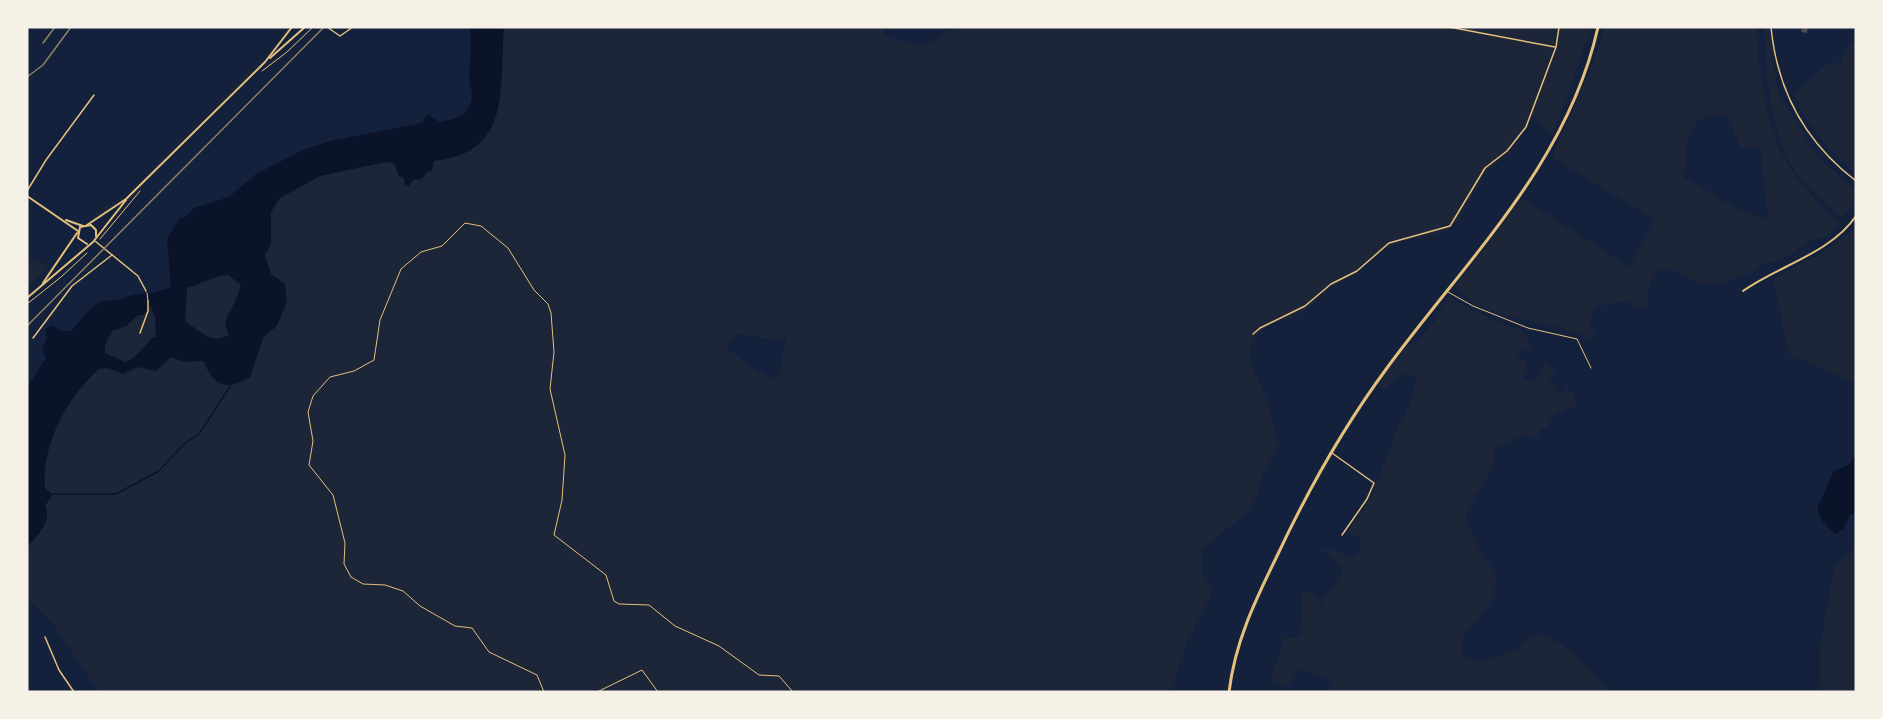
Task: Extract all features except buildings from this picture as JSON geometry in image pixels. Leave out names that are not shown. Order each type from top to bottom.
[{"type":"main road","points":[[265,62],[292,27]]},
{"type":"main road","points":[[96,236],[126,199],[265,62],[304,27]]},
{"type":"main road","points":[[1229,692],[1235,654],[1245,623],[1289,531],[1331,453],[1388,367],[1515,204],[1545,160],[1573,105],[1598,27]]},
{"type":"main road","points":[[27,196],[63,219],[77,232],[80,241],[87,244]]},
{"type":"main road","points":[[41,285],[59,264],[77,232],[126,199]]},
{"type":"main road","points":[[1743,291],[1828,242],[1843,232],[1856,216]]},
{"type":"main road","points":[[63,219],[83,226]]},
{"type":"main road","points":[[27,298],[87,244],[96,242],[94,228],[87,225]]},
{"type":"street","points":[[327,27],[340,36],[353,27]]},
{"type":"street","points":[[1039,27],[1044,27]]},
{"type":"street","points":[[1449,27],[1556,47]]},
{"type":"street","points":[[1253,334],[1260,328],[1305,306],[1331,284],[1357,271],[1394,240],[1420,236],[1449,226],[1485,168],[1507,151],[1526,127],[1556,47],[1559,27]]},
{"type":"street","points":[[1771,27],[1782,84],[1799,119],[1826,155],[1856,181]]},
{"type":"street","points":[[27,191],[46,160],[94,95]]},
{"type":"street","points":[[96,242],[138,276],[146,291]]},
{"type":"street","points":[[33,338],[72,286],[112,255]]},
{"type":"street","points":[[140,333],[146,318],[148,301]]},
{"type":"street","points":[[1331,453],[1374,483],[1367,499],[1342,535]]},
{"type":"street","points":[[45,637],[59,670],[74,692]]},
{"type":"lane","points":[[146,291],[148,301]]},
{"type":"lane","points":[[1447,291],[1473,306],[1521,326],[1577,339],[1591,368]]},
{"type":"path","points":[[261,72],[287,52],[313,27]]},
{"type":"path","points":[[96,242],[140,191]]},
{"type":"path","points":[[544,692],[537,675],[489,652],[472,628],[455,626],[420,606],[403,591],[385,585],[363,584],[351,577],[344,564],[345,543],[333,495],[309,465],[313,441],[309,420],[312,396],[330,377],[354,371],[374,360],[380,320],[401,269],[421,252],[447,242],[465,223],[481,226],[508,248],[534,290],[548,304],[551,313],[554,352],[550,389],[565,455],[562,500],[554,535],[606,575],[614,601],[619,604],[649,605],[675,626],[719,646],[759,675],[779,676],[793,692]]},
{"type":"path","points":[[27,304],[62,277],[89,251]]},
{"type":"path","points":[[597,692],[642,670],[658,692]]},
{"type":"shaded area","points":[[470,27],[504,29],[500,94],[497,114],[490,131],[478,145],[459,155],[434,161],[432,171],[428,171],[422,179],[413,180],[409,186],[405,186],[404,178],[398,175],[394,163],[386,162],[320,176],[280,198],[271,212],[271,245],[265,255],[271,274],[285,284],[287,302],[277,326],[264,336],[250,377],[233,384],[221,384],[212,376],[203,361],[184,362],[171,357],[156,371],[138,367],[123,374],[108,368],[99,369],[67,407],[52,438],[47,455],[45,488],[53,494],[45,506],[47,518],[45,523],[27,547],[27,388],[46,358],[42,349],[47,339],[45,329],[53,325],[61,331],[71,331],[92,307],[103,301],[120,300],[131,295],[156,292],[171,287],[167,239],[179,219],[185,217],[194,208],[229,197],[256,174],[303,150],[330,141],[422,123],[428,114],[439,122],[462,114],[469,106],[472,94],[469,80]],"holes":[[[228,275],[241,285],[226,322],[229,334],[223,338],[212,338],[185,321],[187,288]],[[151,306],[155,317],[156,337],[153,337],[135,357],[125,362],[105,353],[105,345],[112,331],[126,326],[138,315],[143,315]]]},
{"type":"shaded area","points":[[492,27],[885,27],[884,33],[890,38],[922,47],[952,29],[1001,27],[1592,27],[1552,136],[1533,114],[1518,143],[1484,174],[1458,220],[1447,231],[1420,239],[1403,240],[1385,249],[1354,275],[1330,288],[1307,309],[1291,318],[1268,325],[1253,339],[1249,360],[1270,407],[1278,450],[1265,469],[1256,498],[1247,512],[1201,551],[1201,573],[1212,592],[1188,639],[1170,692],[99,692],[52,623],[27,599],[27,405],[102,313],[171,296],[291,174],[474,139]],"holes":[[[737,334],[772,339],[786,336],[779,375],[775,380],[749,366],[727,348]]]},
{"type":"shaded area","points":[[1605,27],[1756,27],[1767,112],[1774,135],[1797,178],[1840,223],[1825,237],[1811,240],[1780,261],[1762,264],[1752,272],[1728,281],[1703,285],[1669,268],[1660,270],[1650,284],[1646,308],[1637,308],[1624,301],[1595,307],[1589,324],[1594,333],[1593,339],[1590,340],[1557,327],[1501,314],[1468,299],[1455,287],[1522,198],[1629,267],[1655,220],[1552,157],[1591,68]],"holes":[[[1711,115],[1727,115],[1740,147],[1760,149],[1768,216],[1763,218],[1738,209],[1684,177],[1691,131],[1702,119]]]},
{"type":"shaded area","points":[[1764,27],[1769,27],[1778,92],[1817,156],[1856,190],[1856,202],[1842,218],[1801,178],[1783,149],[1771,104]]},
{"type":"shaded area","points":[[287,28],[290,28],[270,52],[139,183],[121,200],[93,219],[91,216],[130,191],[273,47]]},
{"type":"shaded area","points":[[1856,42],[1856,173],[1820,138],[1794,95],[1828,63],[1840,63],[1848,45]]},
{"type":"shaded area","points":[[1856,228],[1856,384],[1789,354],[1773,279],[1820,254]]},
{"type":"shaded area","points":[[27,256],[49,266],[27,288]]},
{"type":"shaded area","points":[[1448,297],[1494,321],[1522,331],[1534,350],[1532,353],[1522,347],[1517,355],[1526,361],[1524,379],[1534,382],[1545,363],[1548,363],[1555,371],[1548,378],[1557,386],[1555,392],[1562,394],[1567,388],[1574,395],[1576,405],[1573,410],[1567,408],[1553,416],[1547,427],[1541,429],[1536,438],[1524,435],[1495,449],[1491,469],[1471,504],[1467,518],[1475,540],[1497,578],[1492,587],[1494,595],[1488,606],[1465,632],[1461,653],[1478,663],[1515,650],[1531,636],[1541,635],[1563,645],[1585,664],[1611,692],[1326,692],[1333,681],[1300,669],[1287,687],[1270,681],[1285,637],[1300,638],[1302,590],[1314,594],[1321,604],[1342,572],[1339,563],[1320,549],[1337,551],[1352,558],[1361,548],[1361,539],[1348,532],[1366,505],[1378,480],[1414,392],[1415,376],[1405,374],[1392,381],[1386,389],[1377,387],[1406,346],[1416,343],[1436,320]]},
{"type":"shaded area","points":[[1856,451],[1856,514],[1850,515],[1843,530],[1835,534],[1822,521],[1817,509],[1834,471],[1848,464]]},
{"type":"shaded area","points":[[1856,547],[1856,692],[1817,692],[1820,686],[1820,646],[1834,567]]},
{"type":"waterway","points":[[53,494],[116,494],[159,471],[184,444],[199,434],[231,385]]},
{"type":"railway","points":[[43,43],[55,27]]},
{"type":"railway","points":[[27,77],[43,65],[71,27]]},
{"type":"railway","points":[[27,326],[324,27]]}]
